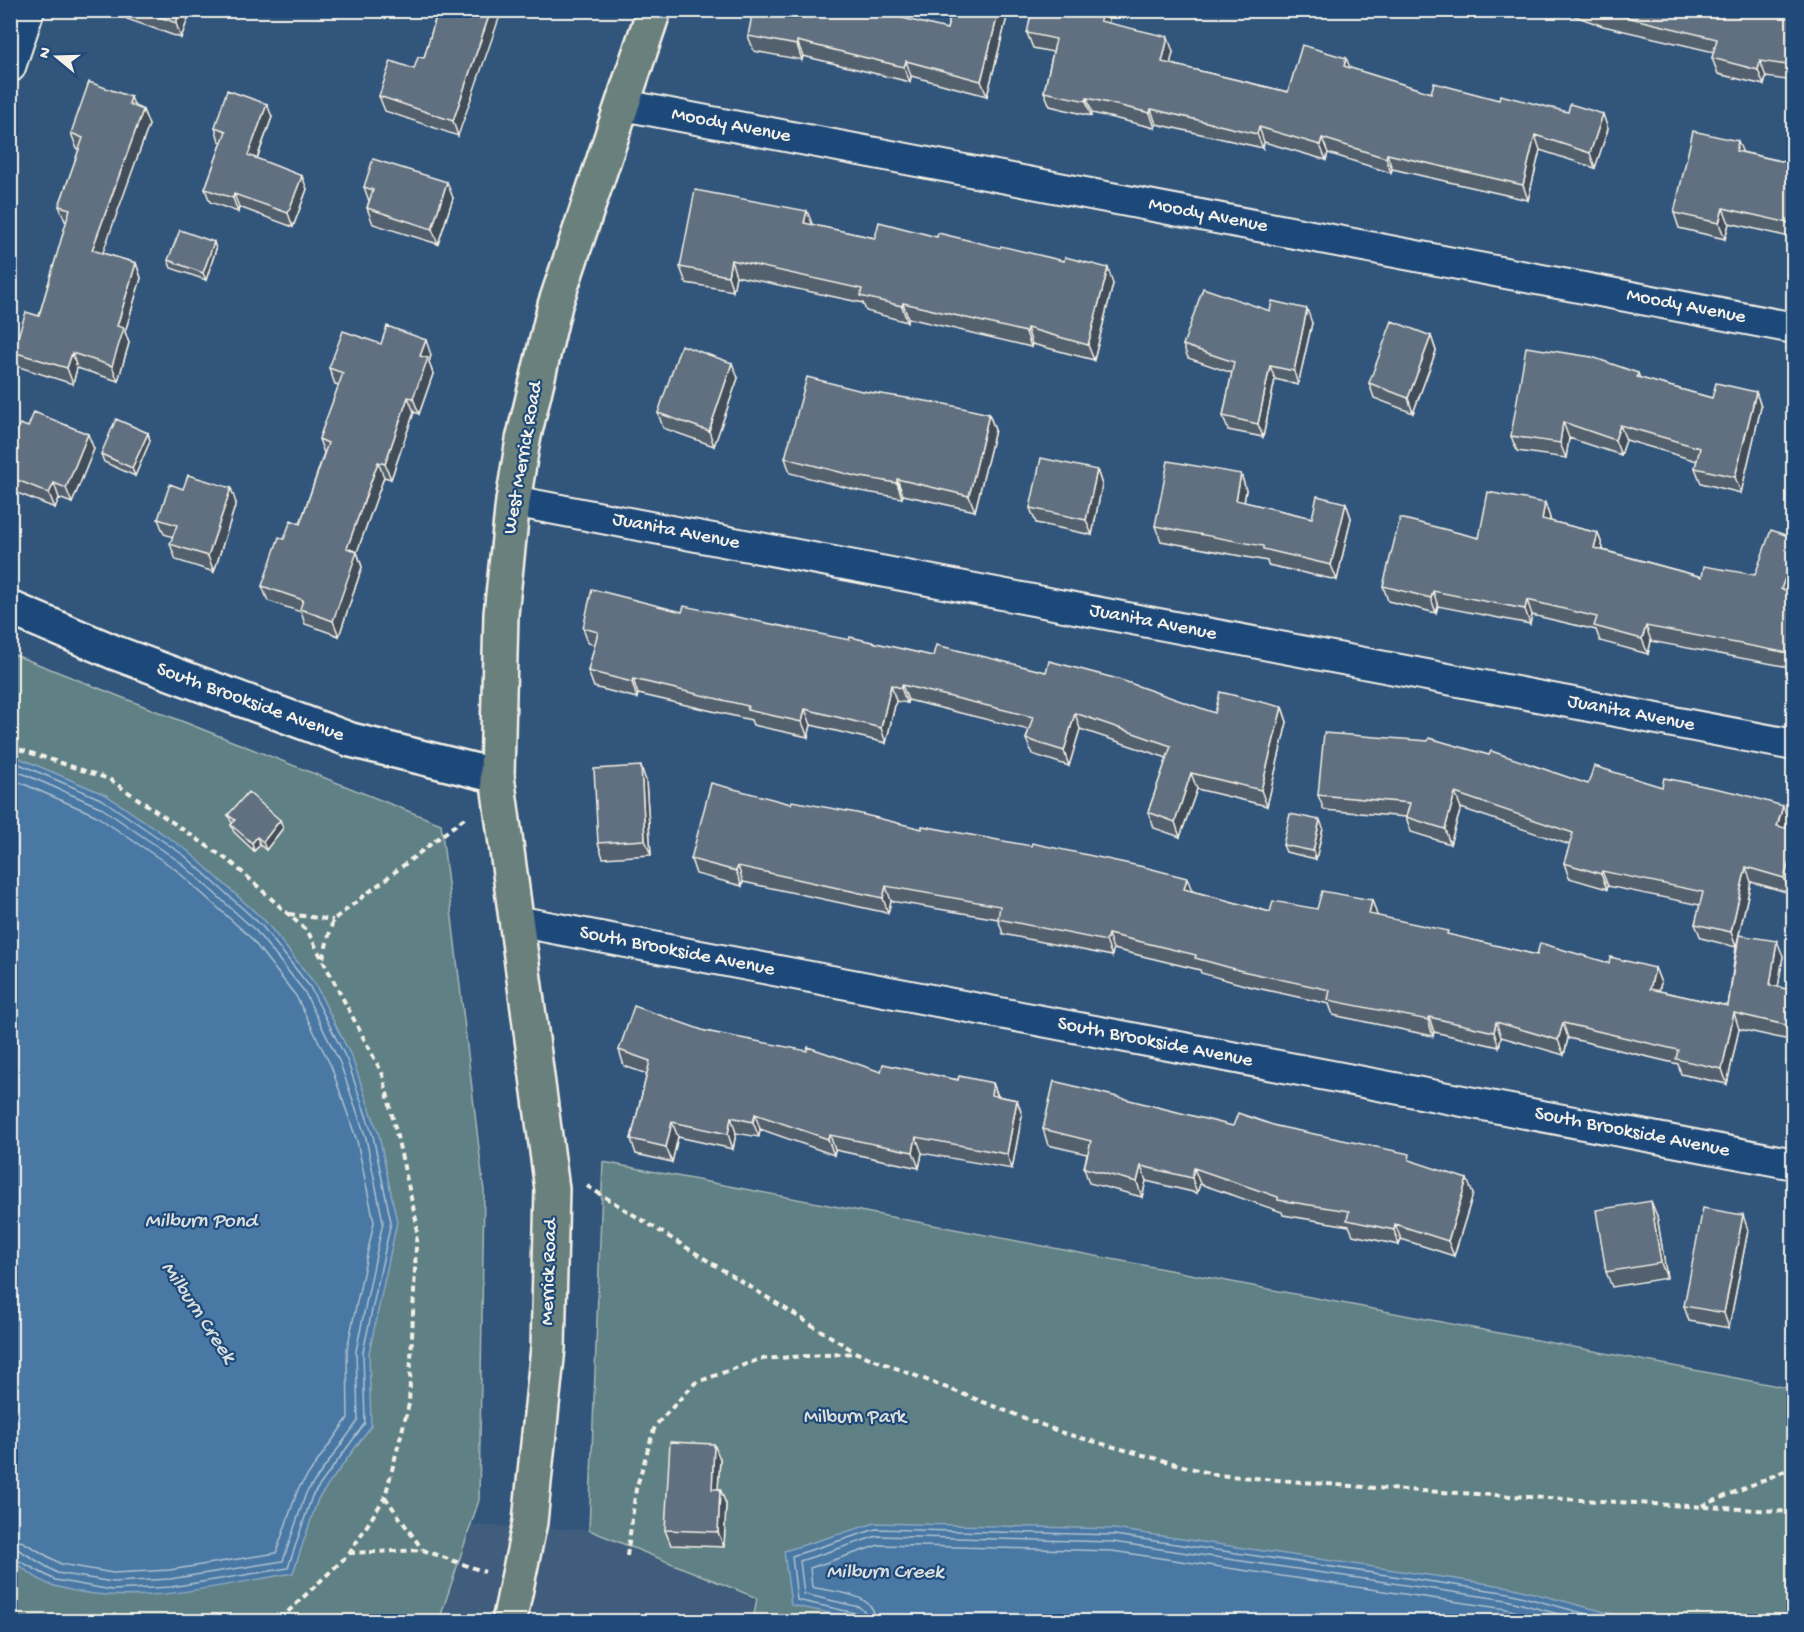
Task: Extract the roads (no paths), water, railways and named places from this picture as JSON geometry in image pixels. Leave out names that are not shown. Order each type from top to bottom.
[{"type":"main road","name":"West Merrick Road","points":[[516,921],[498,784],[501,614],[513,501],[523,440],[555,305],[654,10]]},
{"type":"main road","name":"South Brookside Avenue","points":[[10,608],[117,653],[351,740],[498,784]]},
{"type":"main road","name":"Merrick Road","points":[[509,1622],[530,1522],[548,1347],[552,1189],[516,921]]},
{"type":"street","points":[[10,67],[29,10]]},
{"type":"street","name":"Moody Avenue","points":[[623,105],[1794,328]]},
{"type":"street","name":"Juanita Avenue","points":[[513,501],[1794,745]]},
{"type":"street","name":"South Brookside Avenue","points":[[516,921],[1794,1164]]},
{"type":"water","name":"Milburn Pond","points":[[10,754],[106,795],[188,851],[266,922],[315,984],[352,1058],[379,1135],[397,1222],[369,1353],[371,1426],[318,1499],[293,1573],[174,1593],[113,1596],[84,1593],[48,1584],[11,1560]]},
{"type":"water","name":"Milburn Creek","points":[[875,1523],[1114,1529],[1510,1587],[1639,1621],[872,1622],[791,1605],[784,1551]]},
{"type":"park label","name":"Milburn Park","points":[[855,1418]]}]
